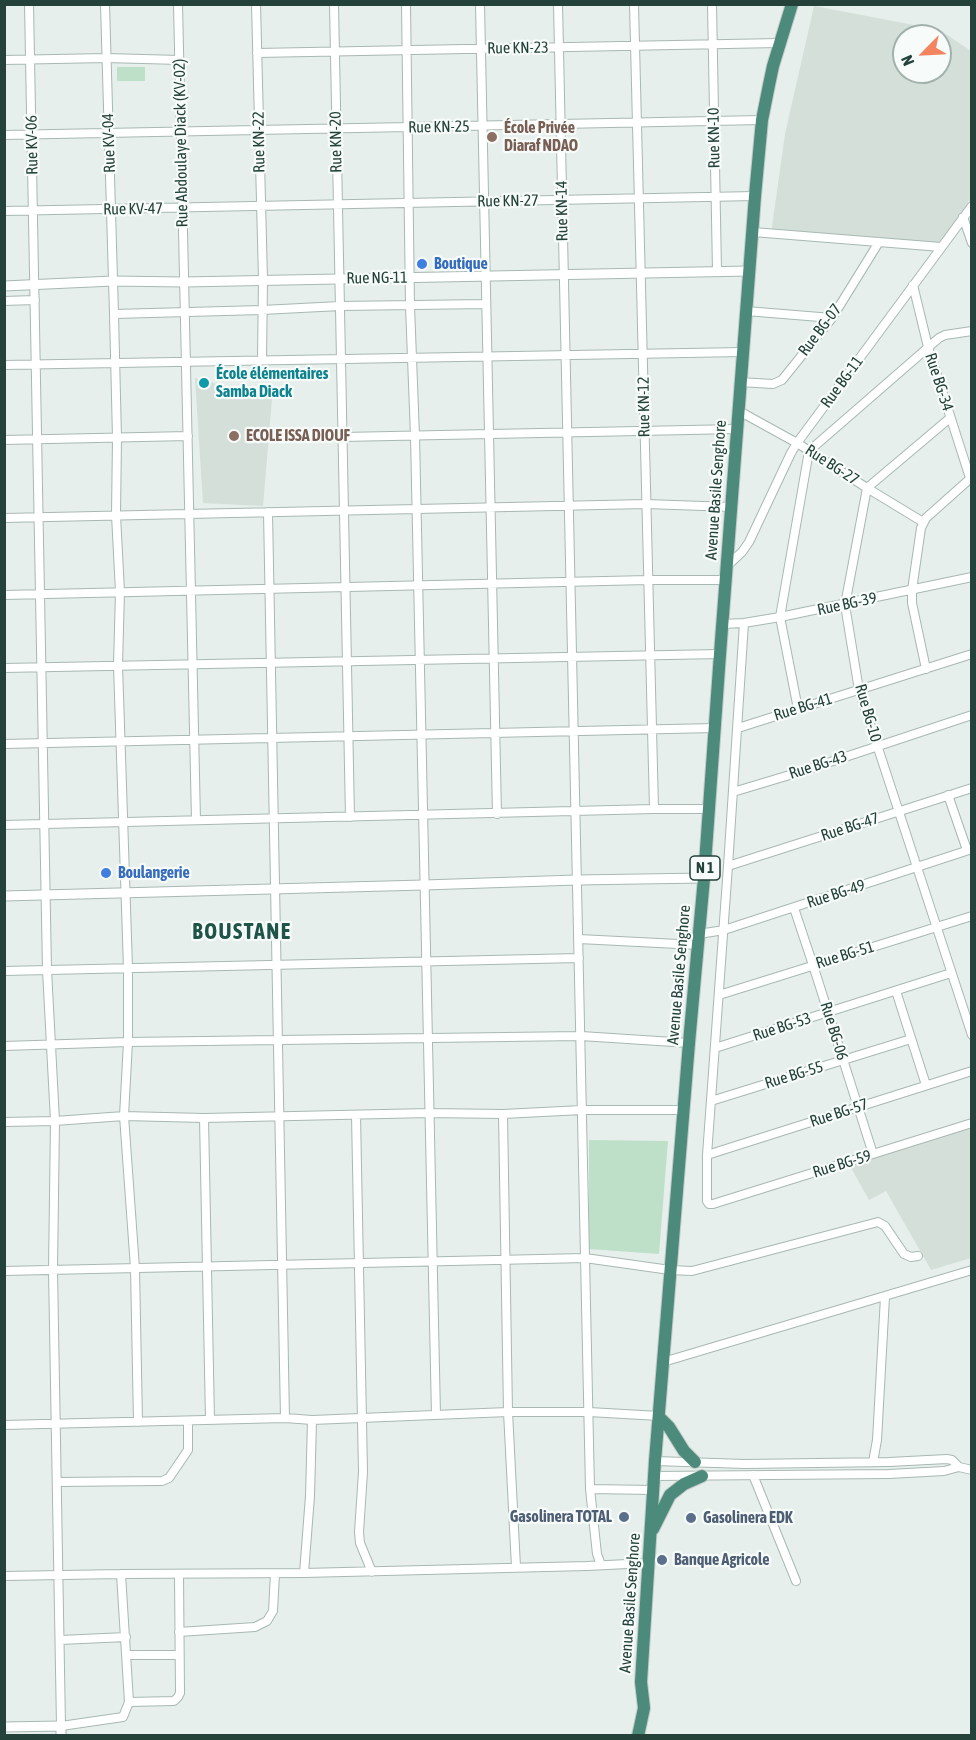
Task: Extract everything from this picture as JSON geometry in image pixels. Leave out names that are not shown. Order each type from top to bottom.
[{"type":"highway","name":"Avenue Basile Senghore","points":[[638,1736],[644,1708],[641,1682],[655,1461],[704,878],[755,196],[762,120],[772,66],[792,4]]},
{"type":"highway","points":[[659,1416],[684,1451],[695,1462]]},
{"type":"highway","points":[[650,1533],[670,1495],[684,1484],[702,1476]]},
{"type":"street","name":"Rue KV-06","points":[[29,4],[47,970],[55,1121],[53,1270],[61,1731]]},
{"type":"street","name":"Rue KV-04","points":[[105,4],[117,438],[116,515],[120,592],[118,665],[122,822],[127,893],[128,1042],[124,1116],[135,1268],[138,1422]]},
{"type":"street","name":"Rue Abdoulaye Diack (KV-02)","points":[[178,4],[196,820]]},
{"type":"street","name":"Rue KN-22","points":[[256,4],[263,280],[262,360]]},
{"type":"street","name":"Rue KN-20","points":[[334,4],[350,817]]},
{"type":"street","points":[[406,4],[410,306],[415,436],[435,1415]]},
{"type":"street","points":[[480,4],[497,814]]},
{"type":"street","name":"Rue KN-14","points":[[558,4],[590,1489],[597,1554],[601,1565]]},
{"type":"street","name":"Rue KN-12","points":[[634,4],[654,809]]},
{"type":"street","name":"Rue KN-10","points":[[712,4],[717,271]]},
{"type":"street","name":"Rue KN-23","points":[[257,53],[779,43]]},
{"type":"street","points":[[4,60],[106,57],[180,60]]},
{"type":"street","name":"Rue KN-25","points":[[4,135],[762,120]]},
{"type":"street","name":"Rue KN-27","points":[[261,206],[755,196]]},
{"type":"street","name":"Rue KV-47","points":[[4,211],[261,206]]},
{"type":"street","name":"Rue BG-11","points":[[727,566],[749,542],[797,443],[941,247],[967,219],[972,206]]},
{"type":"street","points":[[967,219],[972,243]]},
{"type":"street","points":[[753,232],[941,247]]},
{"type":"street","name":"Rue BG-07","points":[[740,382],[773,384],[782,380],[832,318],[879,242]]},
{"type":"street","name":"Rue NG-11","points":[[4,286],[113,282],[750,271]]},
{"type":"street","name":"Rue BG-34","points":[[914,285],[928,347],[971,478]]},
{"type":"street","points":[[4,301],[35,300]]},
{"type":"street","points":[[114,314],[340,306],[486,304]]},
{"type":"street","points":[[746,311],[832,318]]},
{"type":"street","points":[[798,709],[780,617],[809,451],[928,347],[945,335],[972,331]]},
{"type":"street","points":[[4,365],[743,352]]},
{"type":"street","name":"Rue BG-27","points":[[739,411],[797,443],[923,522]]},
{"type":"street","points":[[867,488],[950,418]]},
{"type":"street","points":[[342,437],[738,429]]},
{"type":"street","points":[[4,440],[188,436]]},
{"type":"street","points":[[926,669],[912,603],[921,528],[923,522],[971,478]]},
{"type":"street","name":"Rue BG-10","points":[[867,488],[844,605],[860,690],[951,973],[968,1015],[972,1035]]},
{"type":"street","points":[[4,518],[569,505],[646,504],[732,507]]},
{"type":"street","points":[[268,512],[285,1418]]},
{"type":"street","name":"Rue BG-39","points":[[722,624],[744,623],[844,605],[972,577]]},
{"type":"street","points":[[4,595],[726,580]]},
{"type":"street","points":[[707,1155],[729,866],[744,623]]},
{"type":"street","points":[[4,668],[720,654]]},
{"type":"street","name":"Rue BG-41","points":[[738,728],[972,654]]},
{"type":"street","name":"Rue BG-43","points":[[733,792],[972,714]]},
{"type":"street","points":[[4,744],[714,728]]},
{"type":"street","name":"Rue BG-47","points":[[729,866],[972,788]]},
{"type":"street","points":[[948,795],[969,850]]},
{"type":"street","points":[[4,825],[709,809]]},
{"type":"street","name":"Rue BG-49","points":[[579,939],[699,940],[969,850]]},
{"type":"street","points":[[4,896],[704,878]]},
{"type":"street","name":"Rue BG-06","points":[[794,908],[873,1155]]},
{"type":"street","name":"Rue BG-51","points":[[719,994],[972,916]]},
{"type":"street","points":[[4,971],[579,958]]},
{"type":"street","name":"Rue BG-53","points":[[715,1048],[951,973]]},
{"type":"street","points":[[896,991],[926,1085]]},
{"type":"street","points":[[4,1046],[128,1042],[581,1036],[689,1043]]},
{"type":"street","name":"Rue BG-55","points":[[711,1101],[911,1039]]},
{"type":"street","name":"Rue BG-57","points":[[707,1155],[972,1071]]},
{"type":"street","points":[[4,1122],[124,1116],[204,1118],[684,1110]]},
{"type":"street","points":[[503,1114],[508,1412],[516,1568]]},
{"type":"street","points":[[356,1115],[363,1472],[359,1532],[360,1543],[372,1572]]},
{"type":"street","points":[[204,1118],[210,1420]]},
{"type":"street","name":"Rue BG-59","points":[[707,1155],[707,1201],[713,1204],[972,1123]]},
{"type":"street","points":[[4,1271],[585,1258],[692,1271],[878,1222],[885,1226],[904,1254],[911,1257],[918,1256]]},
{"type":"street","points":[[663,1362],[972,1270]]},
{"type":"street","points":[[873,1462],[878,1440],[885,1297]]},
{"type":"street","points":[[4,1425],[285,1418],[312,1420],[508,1412],[589,1412],[659,1416]]},
{"type":"street","points":[[57,1482],[162,1481],[169,1478],[188,1450],[188,1420]]},
{"type":"street","points":[[304,1574],[310,1496],[312,1420]]},
{"type":"street","points":[[655,1461],[753,1464],[948,1459],[959,1467]]},
{"type":"street","points":[[654,1476],[889,1474],[944,1471],[959,1467],[972,1470]]},
{"type":"street","points":[[753,1475],[796,1581]]},
{"type":"street","points":[[590,1489],[653,1490]]},
{"type":"street","points":[[4,1576],[304,1574],[648,1563]]},
{"type":"street","points":[[4,1727],[61,1731],[124,1716],[129,1702],[121,1574]]},
{"type":"street","points":[[129,1702],[174,1701],[180,1693],[179,1574]]},
{"type":"street","points":[[179,1632],[255,1627],[267,1621],[273,1611],[275,1574]]},
{"type":"street","points":[[60,1640],[126,1637]]},
{"type":"street","points":[[127,1655],[179,1655]]},
{"type":"shaded area","points":[[814,6],[908,24],[892,24],[892,84],[952,84],[952,38],[971,51],[971,198],[941,247],[771,234],[785,134]]},
{"type":"shaded area","name":"ECOLE ISSA DIOUF","points":[[195,378],[272,399],[263,506],[203,503]]},
{"type":"shaded area","points":[[971,1128],[971,1258],[931,1270],[886,1191],[869,1200],[850,1166]]},
{"type":"green space","points":[[117,67],[145,67],[145,81],[117,81]]},
{"type":"green space","points":[[589,1140],[668,1141],[659,1254],[589,1249]]},
{"type":"place","name":"École Privée Diaraf NDAO","points":[[492,137]]},
{"type":"place","name":"Boutique","points":[[422,264]]},
{"type":"place","name":"École élémentaires Samba Diack","points":[[204,383]]},
{"type":"place","name":"ECOLE ISSA DIOUF","points":[[234,436]]},
{"type":"place","name":"Boulangerie","points":[[106,873]]},
{"type":"place","name":"Gasolinera TOTAL","points":[[624,1517]]},
{"type":"place","name":"Gasolinera EDK","points":[[691,1518]]},
{"type":"place","name":"Banque Agricole","points":[[662,1560]]},
{"type":"district","name":"BOUSTANE","points":[[242,932]]}]
